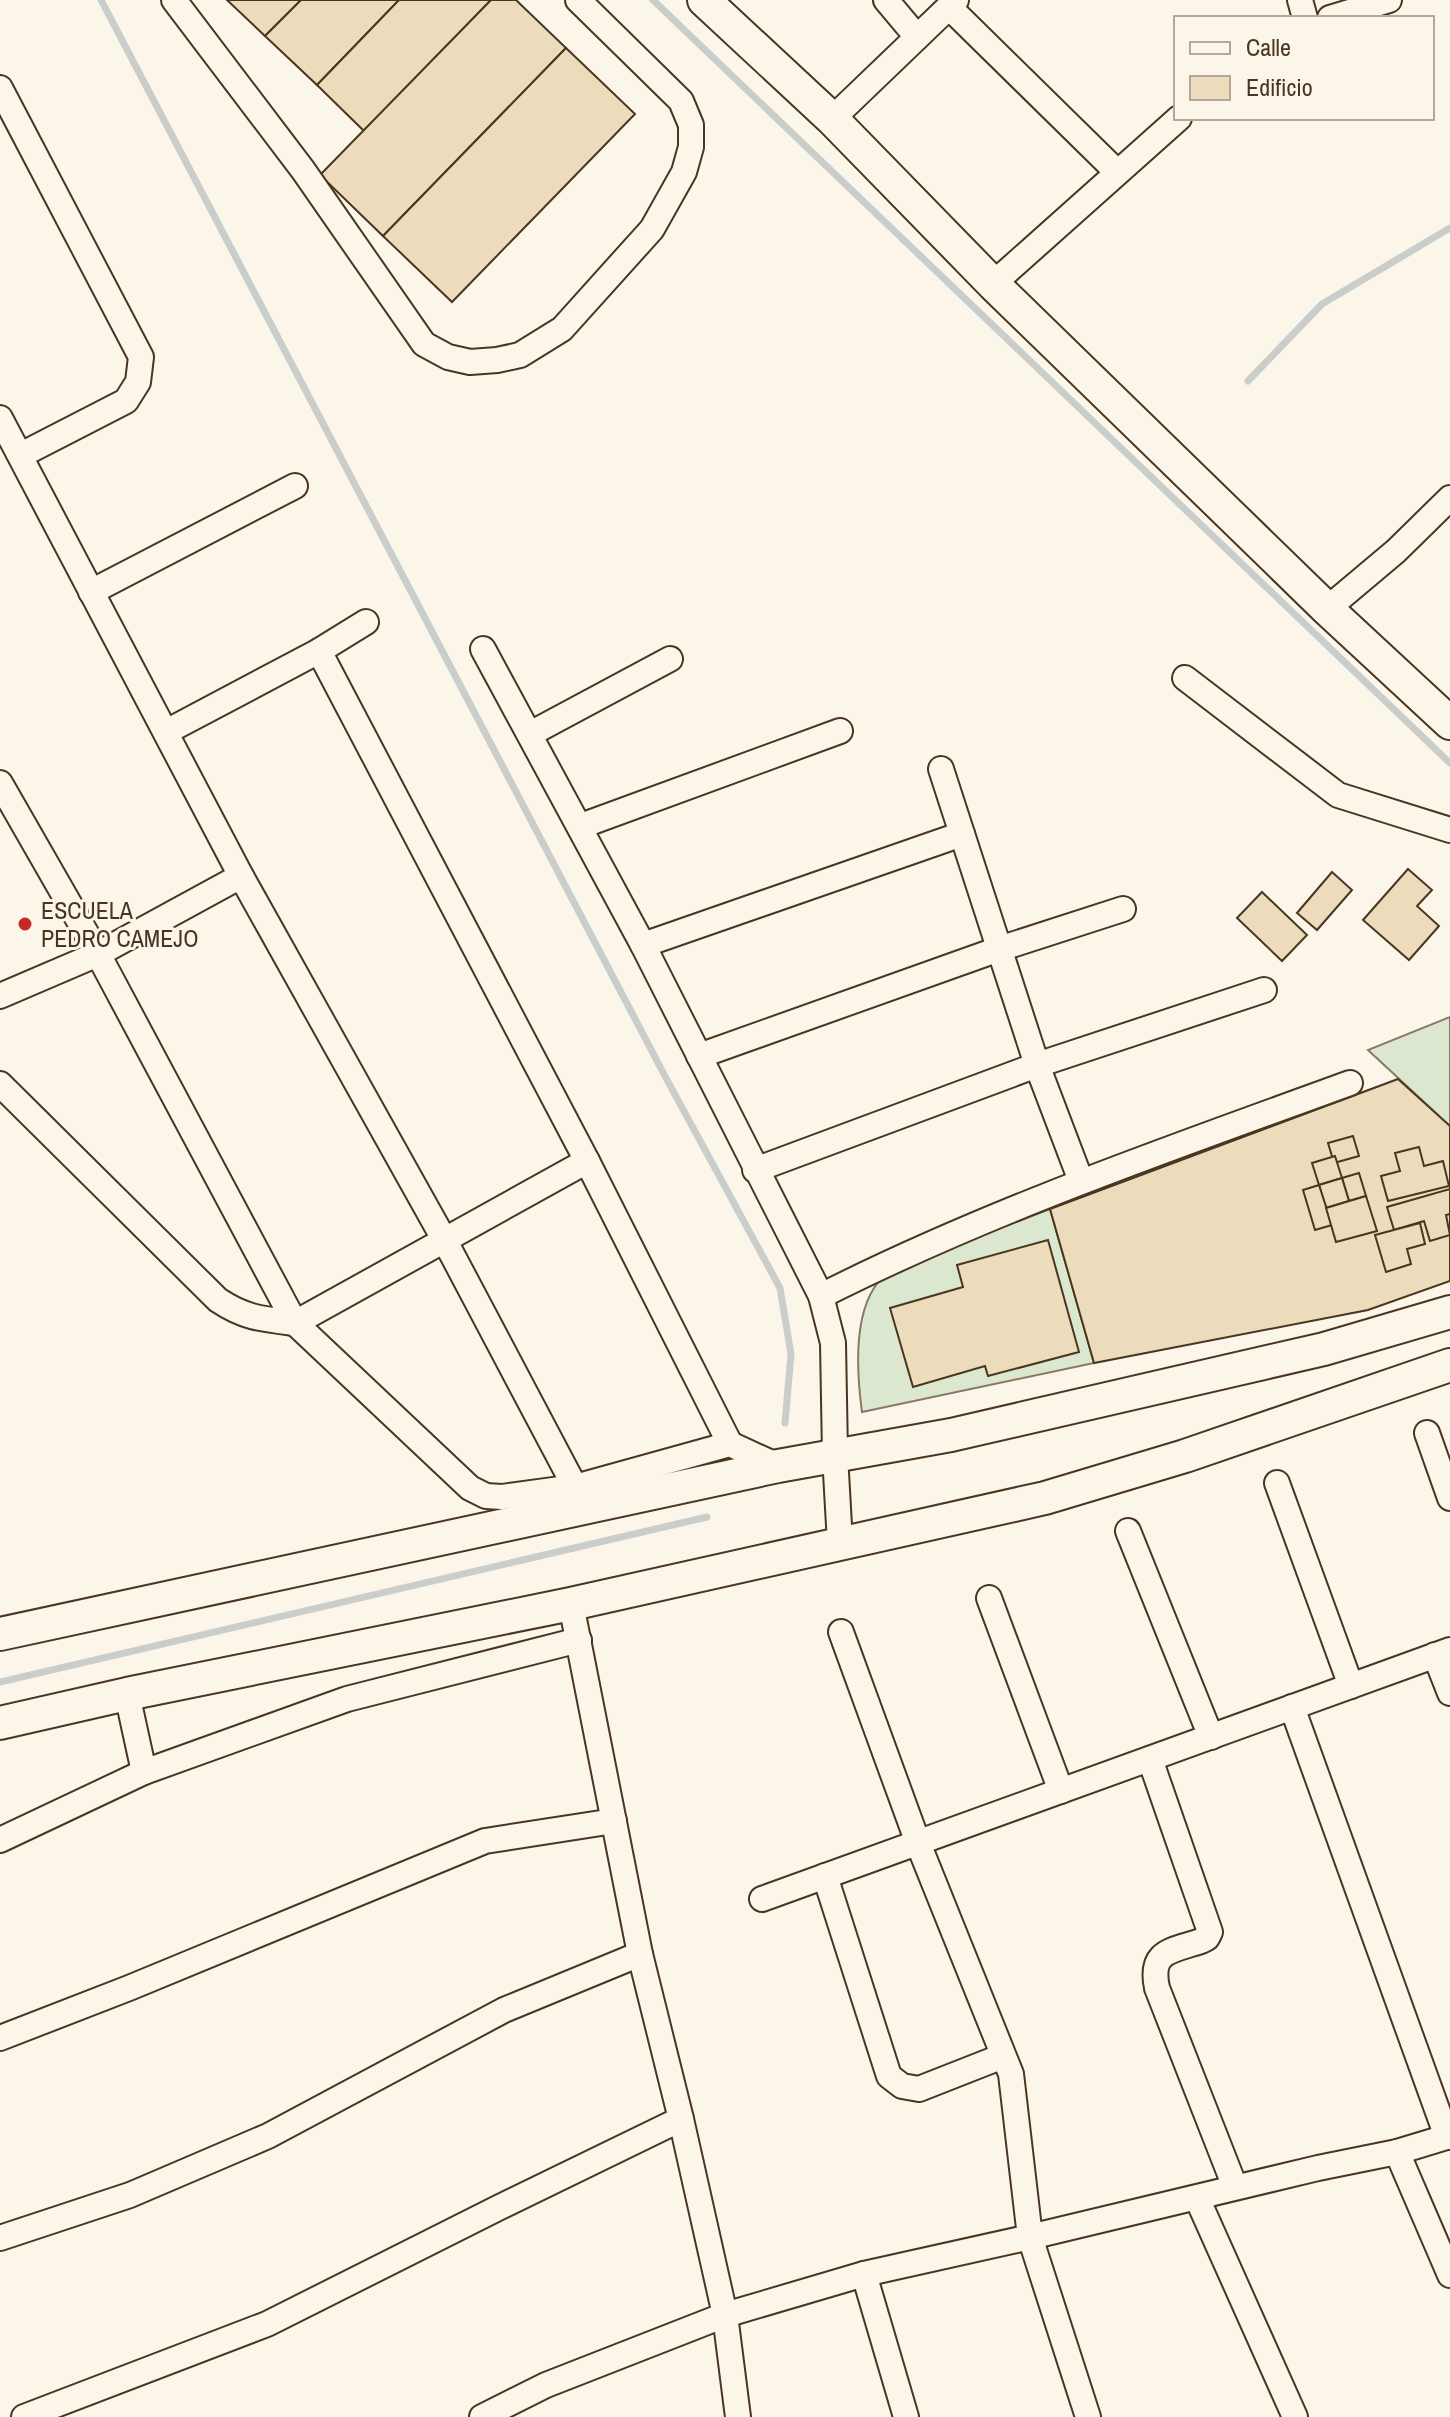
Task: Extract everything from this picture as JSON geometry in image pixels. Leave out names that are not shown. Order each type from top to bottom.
[{"type":"main road","points":[[704,0],[832,119],[993,284],[1327,609],[1450,723]]},
{"type":"main road","points":[[0,1634],[778,1466],[951,1435],[1324,1349],[1450,1312]]},
{"type":"main road","points":[[0,1723],[127,1694],[571,1604],[1045,1498],[1185,1456],[1450,1365]]},
{"type":"street","points":[[174,0],[303,170],[424,344],[448,357],[470,362],[520,355],[562,329],[652,229],[684,172],[691,147],[691,125],[681,101],[578,0]]},
{"type":"street","points":[[886,0],[917,37]]},
{"type":"street","points":[[1337,16],[1389,0]]},
{"type":"street","points":[[832,119],[952,3],[1117,172]]},
{"type":"street","points":[[1,94],[141,357],[138,382],[126,401],[21,455]]},
{"type":"street","points":[[993,284],[1177,120]]},
{"type":"street","points":[[0,418],[241,876],[445,1241],[575,1487]]},
{"type":"street","points":[[91,592],[295,486]]},
{"type":"street","points":[[1327,609],[1396,551],[1450,498]]},
{"type":"street","points":[[166,732],[319,651],[366,622]]},
{"type":"street","points":[[483,649],[581,826],[821,1296],[833,1343],[840,1543]]},
{"type":"street","points":[[319,651],[587,1161],[730,1444],[778,1466]]},
{"type":"street","points":[[530,734],[670,659]]},
{"type":"street","points":[[1185,678],[1338,795],[1450,830]]},
{"type":"street","points":[[581,826],[840,731]]},
{"type":"street","points":[[941,769],[1037,1065],[1081,1181]]},
{"type":"street","points":[[0,783],[7,813],[98,954],[295,1323],[470,1488],[486,1496],[502,1497],[575,1487],[730,1444]]},
{"type":"street","points":[[643,945],[962,834]]},
{"type":"street","points":[[0,996],[98,954],[241,876]]},
{"type":"street","points":[[699,1056],[999,949],[1123,909]]},
{"type":"street","points":[[755,1170],[1037,1065],[1264,990]]},
{"type":"street","points":[[821,1296],[872,1270],[1081,1181],[1350,1083]]},
{"type":"street","points":[[0,1084],[218,1300],[239,1313],[264,1320],[295,1323],[587,1161]]},
{"type":"street","points":[[1427,1433],[1450,1498]]},
{"type":"street","points":[[1277,1483],[1351,1686]]},
{"type":"street","points":[[1128,1531],[1211,1737]]},
{"type":"street","points":[[989,1598],[1061,1791]]},
{"type":"street","points":[[571,1604],[640,1954],[725,2315],[738,2417]]},
{"type":"street","points":[[841,1632],[918,1843],[1011,2074],[1030,2237],[1088,2417]]},
{"type":"street","points":[[0,1840],[144,1772],[347,1699],[579,1640]]},
{"type":"street","points":[[762,1899],[1443,1652],[1450,1693]]},
{"type":"street","points":[[127,1694],[144,1772]]},
{"type":"street","points":[[482,2417],[546,2385],[725,2315],[864,2274],[1397,2152],[1449,2136],[1292,1707]]},
{"type":"street","points":[[1150,1759],[1210,1932],[1207,1938],[1162,1956],[1154,1969],[1157,1988],[1235,2187]]},
{"type":"street","points":[[0,2038],[485,1841],[614,1821]]},
{"type":"street","points":[[825,1876],[889,2076],[902,2086],[919,2089],[1003,2056]]},
{"type":"street","points":[[0,2238],[130,2195],[268,2136],[504,2010],[640,1954]]},
{"type":"street","points":[[24,2417],[267,2324],[681,2119]]},
{"type":"street","points":[[1397,2152],[1450,2275]]},
{"type":"street","points":[[1197,2198],[1295,2417]]},
{"type":"street","points":[[864,2274],[906,2417]]},
{"type":"green space","points":[[1450,1017],[1450,1126],[1368,1050]]},
{"type":"green space","points":[[1050,1209],[1094,1363],[862,1412],[858,1365],[860,1332],[867,1301],[880,1280],[891,1269]]},
{"type":"building","points":[[227,0],[301,0],[265,36]]},
{"type":"building","points":[[301,0],[399,0],[317,85],[265,36]]},
{"type":"building","points":[[399,0],[491,0],[364,131],[317,85]]},
{"type":"building","points":[[491,0],[516,0],[566,48],[383,236],[320,175]]},
{"type":"building","points":[[566,48],[635,114],[452,302],[383,236]]},
{"type":"building","points":[[1408,869],[1432,890],[1417,906],[1439,926],[1409,960],[1363,920]]},
{"type":"building","points":[[1332,872],[1352,890],[1317,930],[1297,913]]},
{"type":"building","points":[[1262,892],[1307,935],[1282,961],[1237,918]]},
{"type":"building","points":[[1398,1079],[1450,1126],[1450,1281],[1368,1310],[1094,1363],[1050,1209]]},
{"type":"building","points":[[1353,1136],[1359,1156],[1334,1163],[1328,1143]]},
{"type":"building","points":[[1419,1147],[1424,1166],[1443,1161],[1449,1186],[1388,1201],[1381,1176],[1400,1171],[1395,1153]]},
{"type":"building","points":[[1335,1156],[1342,1178],[1319,1185],[1312,1163]]},
{"type":"building","points":[[1359,1173],[1366,1196],[1349,1201],[1342,1178]]},
{"type":"building","points":[[1342,1178],[1349,1201],[1326,1208],[1319,1185]]},
{"type":"building","points":[[1319,1185],[1332,1225],[1315,1230],[1303,1190]]},
{"type":"building","points":[[1450,1189],[1450,1214],[1446,1215],[1450,1235],[1430,1241],[1424,1221],[1394,1230],[1387,1207]]},
{"type":"building","points":[[1366,1196],[1377,1231],[1336,1242],[1326,1208]]},
{"type":"building","points":[[1420,1223],[1425,1244],[1407,1249],[1411,1264],[1386,1272],[1375,1235]]},
{"type":"building","points":[[1048,1240],[1079,1352],[988,1376],[985,1366],[913,1387],[890,1308],[963,1287],[957,1265]]},
{"type":"waterway","points":[[101,0],[666,1078],[780,1288],[791,1354],[785,1423]]},
{"type":"waterway","points":[[653,0],[1450,763]]},
{"type":"waterway","points":[[1248,381],[1322,304],[1450,228]]},
{"type":"waterway","points":[[0,1682],[707,1517]]},
{"type":"place","name":"ESCUELA PEDRO CAMEJO","points":[[25,924]]}]
